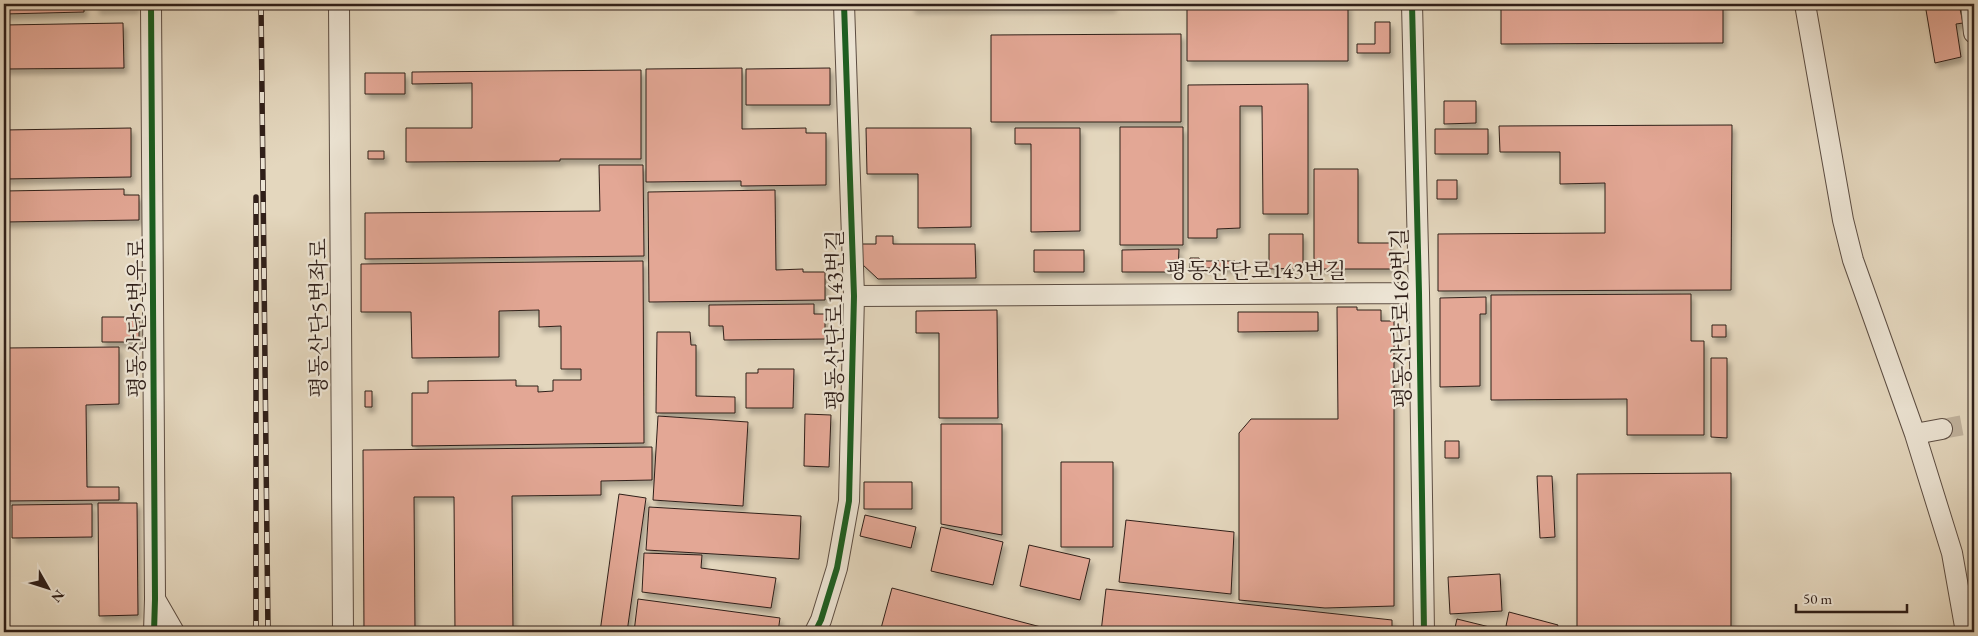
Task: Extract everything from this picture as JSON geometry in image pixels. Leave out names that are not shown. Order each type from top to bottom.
[{"type":"street","name":"평동산단5번우로","points":[[151,4],[154,632]]},
{"type":"street","name":"평동산단5번좌로","points":[[339,4],[343,632]]},
{"type":"street","name":"평동산단로143번길","points":[[815,632],[821,620],[837,568],[849,501],[854,296],[844,4]]},
{"type":"street","name":"평동산단로169번길","points":[[1412,4],[1424,632]]},
{"type":"street","points":[[1805,4],[1843,220],[1853,260],[1915,434],[1952,553],[1966,632]]},
{"type":"street","points":[[1973,9],[1974,33]]},
{"type":"street","name":"평동산단로143번길","points":[[854,296],[1419,293]]},
{"type":"street","points":[[1915,434],[1942,429]]},
{"type":"street","points":[[155,599],[174,632]]},
{"type":"street","points":[[328,632],[343,612]]},
{"type":"building","points":[[4,4],[84,4],[84,12],[4,14]]},
{"type":"building","points":[[96,4],[136,4],[136,8],[97,9]]},
{"type":"building","points":[[912,4],[1113,4],[1113,7],[912,8]]},
{"type":"building","points":[[1187,4],[1348,4],[1348,61],[1187,61]]},
{"type":"building","points":[[1501,4],[1723,4],[1723,43],[1501,44]]},
{"type":"building","points":[[1925,4],[1959,4],[1963,23],[1956,24],[1961,57],[1935,63]]},
{"type":"building","points":[[1375,22],[1390,22],[1390,53],[1357,53],[1357,44],[1375,44]]},
{"type":"building","points":[[123,23],[124,68],[4,69],[4,25]]},
{"type":"building","points":[[1181,34],[1181,122],[991,122],[991,35]]},
{"type":"building","points":[[742,68],[742,129],[806,128],[806,133],[826,133],[826,185],[741,186],[741,181],[646,182],[646,69]]},
{"type":"building","points":[[830,68],[830,105],[746,105],[746,69]]},
{"type":"building","points":[[641,70],[641,159],[406,162],[406,128],[472,128],[472,83],[412,84],[412,72]]},
{"type":"building","points":[[365,73],[405,73],[405,94],[365,94]]},
{"type":"building","points":[[1308,84],[1308,214],[1263,214],[1262,106],[1240,106],[1240,228],[1217,229],[1217,238],[1188,238],[1188,85]]},
{"type":"building","points":[[1444,101],[1476,101],[1476,123],[1444,124]]},
{"type":"building","points":[[1732,125],[1731,290],[1438,291],[1438,234],[1605,233],[1605,183],[1560,184],[1560,152],[1500,152],[1499,126]]},
{"type":"building","points":[[1120,127],[1183,127],[1183,245],[1120,245]]},
{"type":"building","points":[[131,128],[131,177],[4,179],[4,130]]},
{"type":"building","points":[[866,128],[971,128],[971,227],[918,228],[918,174],[867,174]]},
{"type":"building","points":[[1015,128],[1080,128],[1080,231],[1031,232],[1031,144],[1015,144]]},
{"type":"building","points":[[1435,129],[1488,129],[1488,154],[1435,154]]},
{"type":"building","points":[[368,151],[384,151],[384,159],[368,159]]},
{"type":"building","points":[[599,165],[643,165],[644,256],[365,259],[365,213],[600,211]]},
{"type":"building","points":[[1314,169],[1358,169],[1358,243],[1391,243],[1391,269],[1314,269]]},
{"type":"building","points":[[1437,180],[1457,180],[1457,199],[1437,199]]},
{"type":"building","points":[[124,189],[124,195],[139,195],[139,220],[4,222],[4,191]]},
{"type":"building","points":[[775,190],[776,270],[803,269],[803,272],[825,272],[825,300],[649,302],[648,192]]},
{"type":"building","points":[[1269,234],[1303,234],[1303,268],[1269,269]]},
{"type":"building","points":[[876,236],[893,236],[893,244],[975,244],[976,278],[878,279],[862,264],[862,244],[876,244]]},
{"type":"building","points":[[1179,249],[1178,272],[1122,272],[1122,250]]},
{"type":"building","points":[[1034,250],[1084,250],[1084,272],[1034,272]]},
{"type":"building","points":[[1190,258],[1199,258],[1200,261],[1235,261],[1235,268],[1190,268]]},
{"type":"building","points":[[643,261],[644,443],[412,446],[412,393],[428,393],[428,381],[516,380],[516,386],[538,386],[538,392],[553,391],[553,380],[581,380],[581,369],[561,369],[561,326],[539,327],[539,310],[499,311],[499,357],[412,358],[411,312],[361,312],[361,264]]},
{"type":"building","points":[[1691,294],[1691,341],[1704,341],[1704,435],[1627,435],[1627,399],[1491,400],[1491,295]]},
{"type":"building","points":[[1486,297],[1486,314],[1480,314],[1480,386],[1440,387],[1440,298]]},
{"type":"building","points":[[814,304],[814,314],[825,314],[825,339],[724,340],[723,326],[709,326],[709,305]]},
{"type":"building","points":[[1337,307],[1357,307],[1357,310],[1381,310],[1381,321],[1394,321],[1394,606],[1325,608],[1239,600],[1239,433],[1251,419],[1338,419]]},
{"type":"building","points":[[997,310],[998,418],[939,418],[939,333],[916,333],[916,311]]},
{"type":"building","points":[[1238,312],[1318,312],[1318,331],[1238,332]]},
{"type":"building","points":[[102,317],[139,317],[139,342],[102,342]]},
{"type":"building","points":[[1712,325],[1726,325],[1726,337],[1712,337]]},
{"type":"building","points":[[657,332],[690,332],[691,345],[696,345],[696,396],[735,397],[735,413],[656,413]]},
{"type":"building","points":[[119,347],[119,404],[86,405],[87,487],[119,487],[119,500],[4,501],[4,348]]},
{"type":"building","points":[[1711,358],[1727,358],[1727,438],[1711,437]]},
{"type":"building","points":[[758,369],[794,369],[793,408],[746,408],[746,373],[758,373]]},
{"type":"building","points":[[365,391],[372,391],[372,407],[365,407]]},
{"type":"building","points":[[805,414],[831,415],[829,467],[804,466]]},
{"type":"building","points":[[658,416],[748,422],[743,506],[653,500]]},
{"type":"building","points":[[941,424],[1002,424],[1002,535],[941,524]]},
{"type":"building","points":[[1445,441],[1459,441],[1459,458],[1445,458]]},
{"type":"building","points":[[652,447],[652,480],[601,481],[601,495],[512,496],[513,632],[455,632],[454,497],[414,497],[415,632],[364,632],[363,450]]},
{"type":"building","points":[[1061,462],[1113,462],[1113,547],[1061,547]]},
{"type":"building","points":[[1731,473],[1731,632],[1577,632],[1577,474]]},
{"type":"building","points":[[1537,476],[1552,476],[1555,537],[1540,538]]},
{"type":"building","points":[[864,482],[912,482],[912,509],[864,509]]},
{"type":"building","points":[[619,494],[646,498],[627,632],[600,632]]},
{"type":"building","points":[[98,503],[137,503],[138,615],[99,616]]},
{"type":"building","points":[[92,504],[92,537],[12,538],[12,505]]},
{"type":"building","points":[[649,507],[801,516],[799,559],[646,550]]},
{"type":"building","points":[[865,515],[916,527],[911,548],[860,536]]},
{"type":"building","points":[[1126,520],[1234,532],[1231,594],[1119,582]]},
{"type":"building","points":[[941,527],[1003,542],[993,585],[931,571]]},
{"type":"building","points":[[1029,545],[1090,559],[1080,600],[1020,586]]},
{"type":"building","points":[[644,553],[702,555],[701,568],[776,578],[771,608],[642,592]]},
{"type":"building","points":[[1500,574],[1502,611],[1450,614],[1448,577]]},
{"type":"building","points":[[892,588],[1060,632],[880,632]]},
{"type":"building","points":[[1106,589],[1392,620],[1392,632],[1101,632]]},
{"type":"building","points":[[638,599],[780,618],[778,632],[634,632]]},
{"type":"building","points":[[1509,612],[1558,625],[1556,632],[1530,632],[1506,626]]},
{"type":"building","points":[[1457,619],[1510,632],[1454,632]]},
{"type":"building","points":[[105,630],[135,630],[135,632],[105,632]]},
{"type":"tunnel","points":[[1942,429],[1974,423]]},
{"type":"railway","points":[[261,4],[268,632]]},
{"type":"railway","points":[[256,197],[256,632]]},
{"type":"cycle path","points":[[151,4],[154,632]]},
{"type":"cycle path","points":[[815,632],[821,620],[837,568],[849,501],[854,296],[844,4]]},
{"type":"cycle path","points":[[1412,4],[1424,632]]}]
